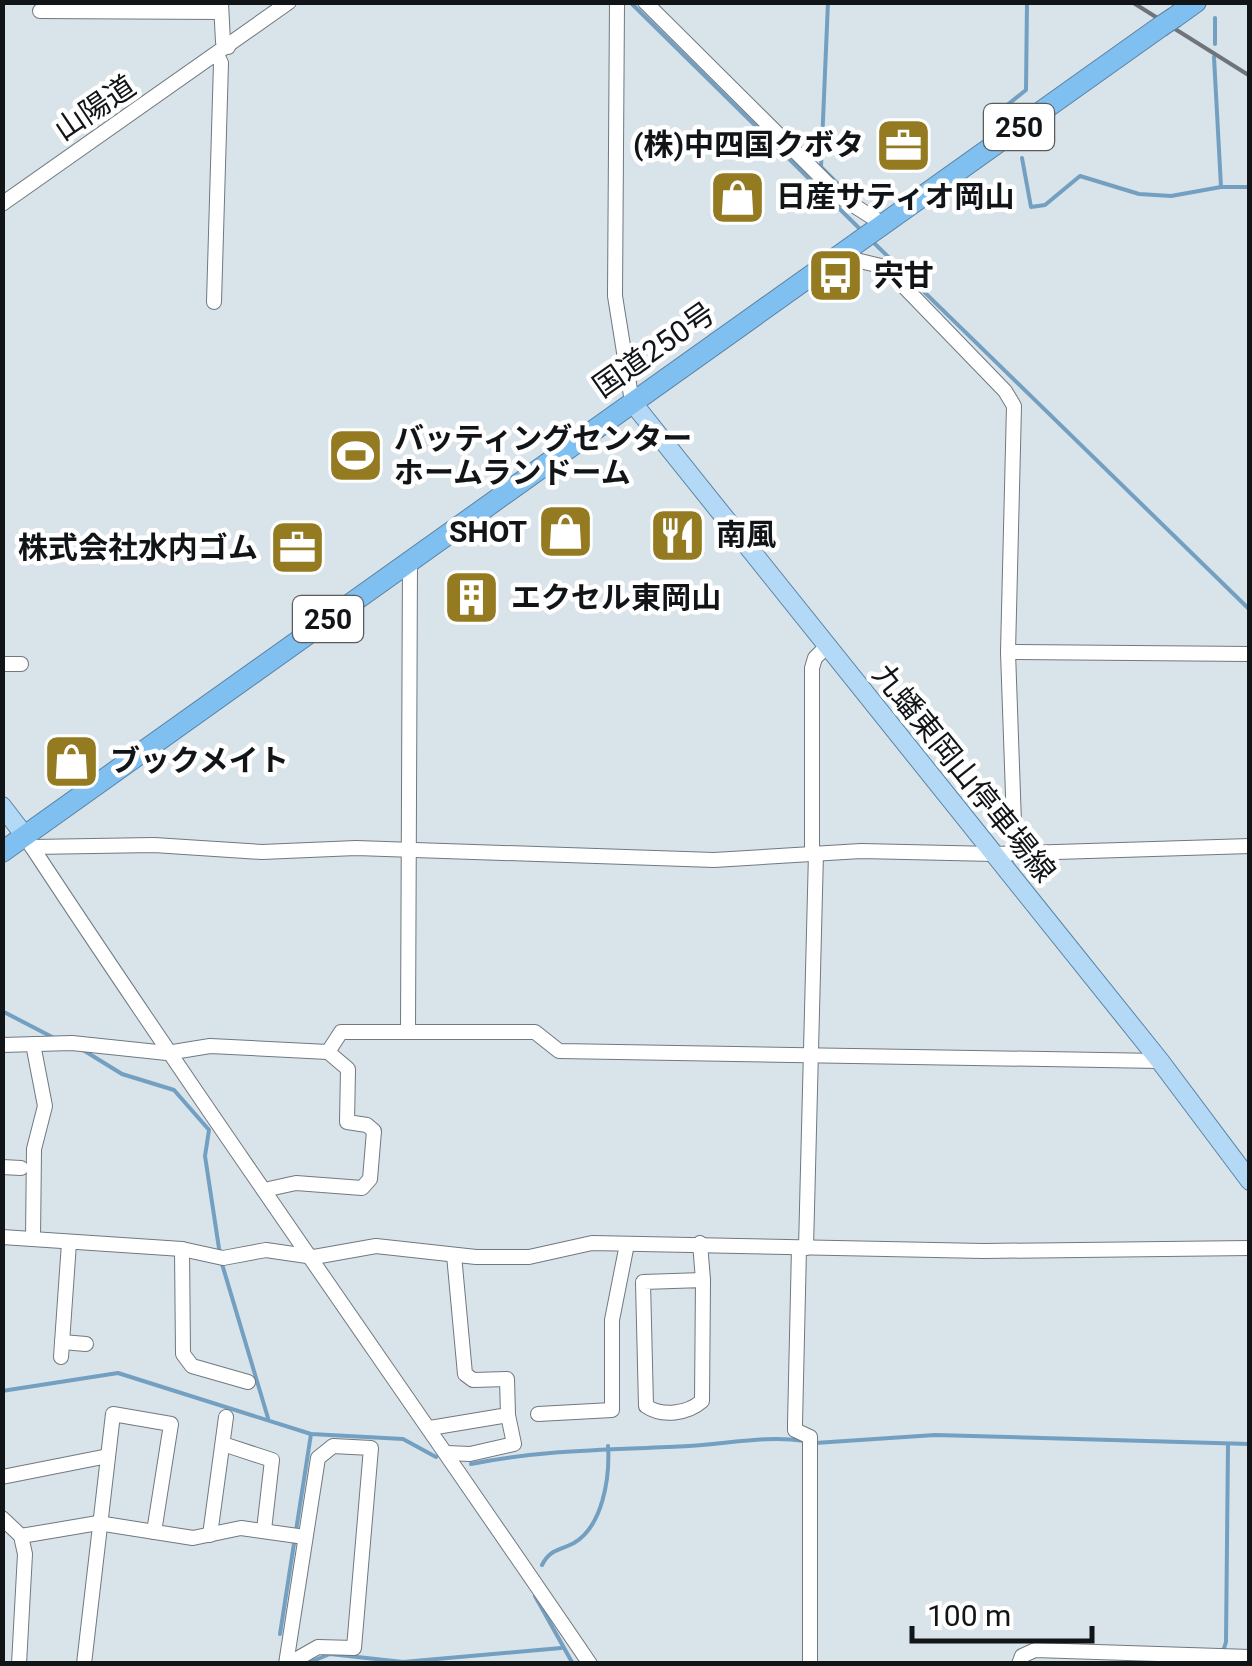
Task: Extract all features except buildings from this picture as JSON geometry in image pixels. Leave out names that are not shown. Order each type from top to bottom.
[{"type":"highway","name":"国道250号","points":[[2,852],[28,842],[410,560],[1196,2]]},
{"type":"main road","name":"九蟠東岡山停車場線","points":[[632,402],[1160,1061],[1250,1181]]},
{"type":"main road","points":[[2,806],[28,842]]},
{"type":"street","name":"山陽道","points":[[2,204],[289,2]]},
{"type":"street","points":[[617,2],[615,296],[632,402]]},
{"type":"street","points":[[645,2],[874,231]]},
{"type":"street","points":[[40,11],[221,7],[223,51],[214,302]]},
{"type":"street","points":[[838,256],[885,268],[1005,391],[1014,406],[1008,652],[1015,852]]},
{"type":"street","points":[[408,1032],[410,560]]},
{"type":"street","points":[[810,1664],[810,1442],[795,1430],[814,853],[812,668],[814,658],[827,646]]},
{"type":"street","points":[[1008,652],[1250,654]]},
{"type":"street","points":[[2,664],[21,664]]},
{"type":"street","points":[[28,842],[714,860],[814,853],[994,854],[1250,846]]},
{"type":"street","points":[[28,842],[167,1053],[314,1257],[590,1664]]},
{"type":"street","points":[[328,1052],[341,1032],[535,1032],[559,1051],[1160,1061]]},
{"type":"street","points":[[2,1045],[72,1043],[167,1053],[210,1046],[328,1052],[348,1069],[347,1122],[367,1125],[374,1131],[370,1179],[362,1188],[296,1183],[264,1190]]},
{"type":"street","points":[[32,1044],[45,1106],[34,1149],[32,1238]]},
{"type":"street","points":[[2,1167],[21,1168]]},
{"type":"street","points":[[2,1237],[182,1250],[220,1258],[266,1250],[314,1257],[344,1248],[376,1246],[454,1255],[529,1257],[592,1244],[1250,1248]]},
{"type":"street","points":[[69,1243],[62,1349],[86,1344]]},
{"type":"street","points":[[700,1243],[703,1280],[702,1401],[690,1411],[655,1412],[646,1406],[643,1282],[703,1280]]},
{"type":"street","points":[[538,1414],[612,1410],[612,1320],[627,1244]]},
{"type":"street","points":[[182,1250],[184,1354],[192,1366],[248,1382]]},
{"type":"street","points":[[447,1453],[470,1454],[514,1444],[507,1379],[473,1380],[465,1374],[454,1255]]},
{"type":"street","points":[[84,1664],[98,1522],[114,1414],[171,1424],[154,1532]]},
{"type":"street","points":[[430,1428],[508,1415]]},
{"type":"street","points":[[210,1535],[226,1417]]},
{"type":"street","points":[[223,1444],[272,1460],[264,1530]]},
{"type":"street","points":[[332,1446],[372,1448],[354,1648],[318,1647],[287,1664],[299,1536],[318,1458],[332,1446]]},
{"type":"street","points":[[2,1477],[108,1456]]},
{"type":"street","points":[[2,1518],[21,1536],[26,1565],[19,1664]]},
{"type":"street","points":[[21,1536],[98,1522],[193,1538],[264,1530],[299,1536]]},
{"type":"street","points":[[1019,1664],[1022,1656],[1035,1650],[1250,1657]]},
{"type":"waterway","points":[[630,2],[862,231]]},
{"type":"waterway","points":[[828,2],[821,167],[850,196]]},
{"type":"waterway","points":[[999,124],[992,117],[1026,90],[1027,2]]},
{"type":"waterway","points":[[1215,18],[1215,44]]},
{"type":"waterway","points":[[1214,57],[1221,187],[1250,187]]},
{"type":"waterway","points":[[1022,158],[1031,207],[1045,205],[1080,176],[1139,194],[1171,196],[1221,187]]},
{"type":"waterway","points":[[872,241],[1250,610]]},
{"type":"waterway","points":[[2,1011],[56,1039]]},
{"type":"waterway","points":[[83,1050],[122,1074],[174,1090],[209,1130],[205,1156],[220,1255]]},
{"type":"waterway","points":[[222,1264],[268,1418]]},
{"type":"waterway","points":[[2,1391],[118,1373],[311,1434],[403,1439],[436,1457]]},
{"type":"waterway","points":[[280,1634],[311,1434]]},
{"type":"waterway","points":[[815,1443],[935,1435],[1250,1444]]},
{"type":"waterway","points":[[471,1464],[580,1451],[761,1439],[805,1441]]},
{"type":"waterway","points":[[1219,1664],[1226,1642],[1228,1444]]},
{"type":"waterway","points":[[542,1565],[552,1553],[574,1543],[592,1525],[606,1486],[608,1446]]},
{"type":"waterway","points":[[535,1596],[573,1664]]},
{"type":"waterway","points":[[305,1664],[330,1654],[403,1662],[561,1648]]},
{"type":"railway","points":[[1132,2],[1250,76]]},
{"type":"place","name":"(株)中四国クボタ","points":[[903,145]]},
{"type":"place","name":"日産サティオ岡山","points":[[737,197]]},
{"type":"place","name":"宍甘","points":[[835,276]]},
{"type":"place","name":"バッティングセンター ホームランドーム","points":[[355,456]]},
{"type":"place","name":"SHOT","points":[[566,532]]},
{"type":"place","name":"南風","points":[[677,535]]},
{"type":"place","name":"株式会社水内ゴム","points":[[297,548]]},
{"type":"place","name":"エクセル東岡山","points":[[472,598]]},
{"type":"place","name":"ブックメイト","points":[[71,761]]}]
